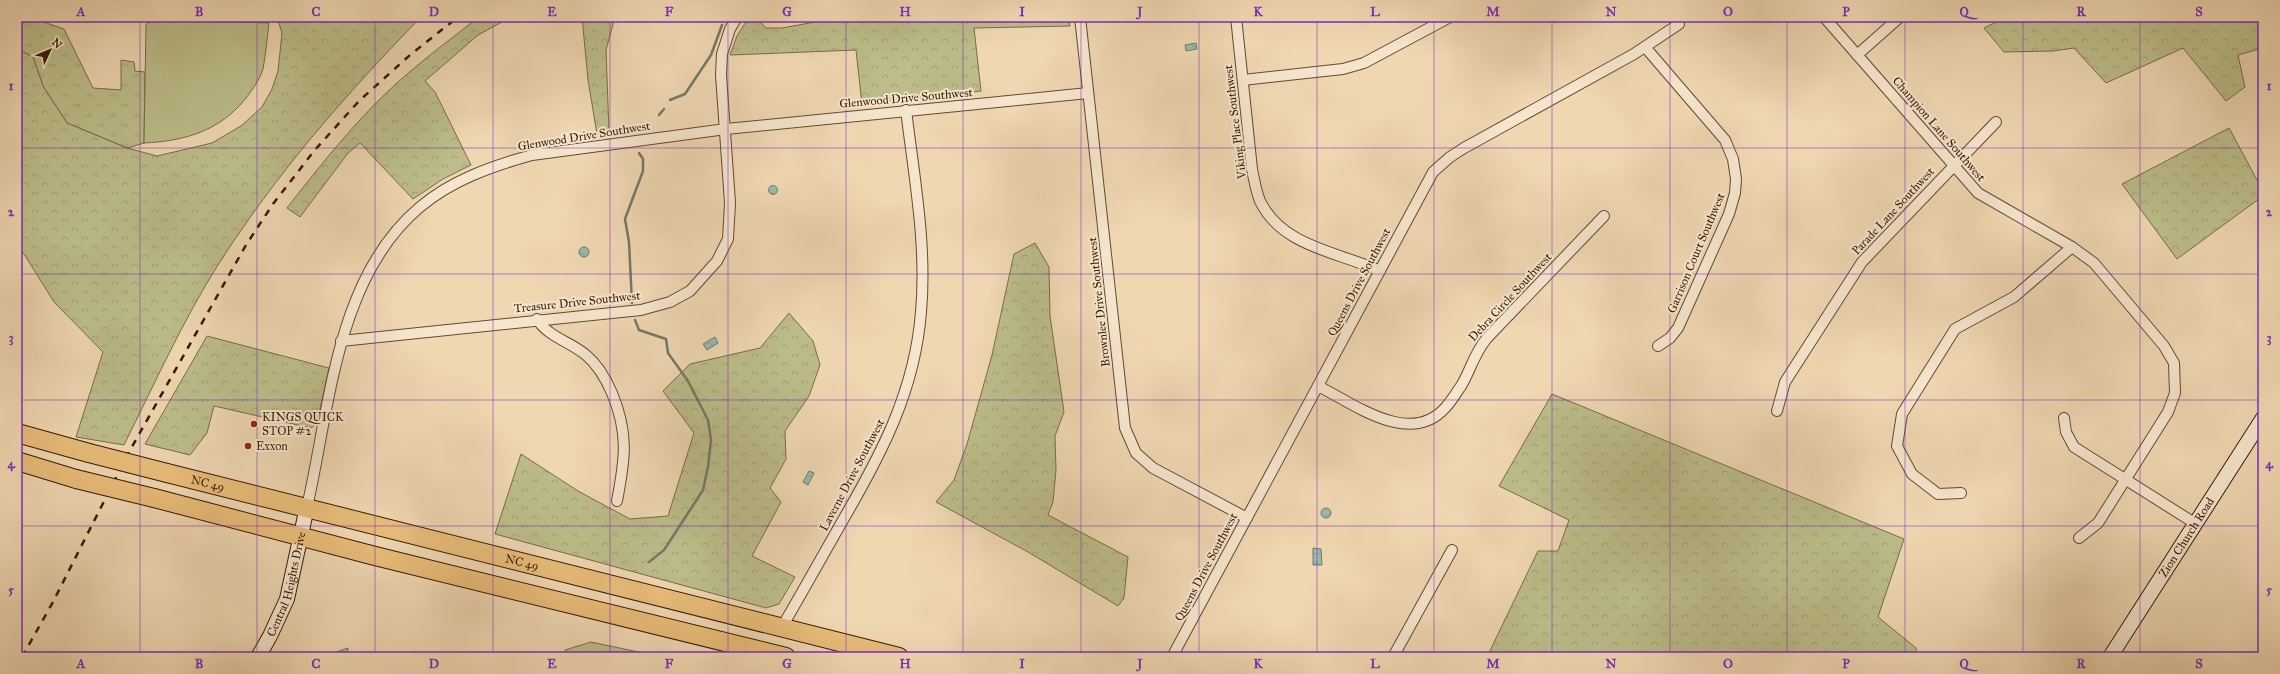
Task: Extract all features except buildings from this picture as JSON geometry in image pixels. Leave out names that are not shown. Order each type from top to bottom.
[{"type":"highway","name":"NC 49","points":[[17,433],[167,473],[899,657]]},
{"type":"highway","points":[[17,461],[76,479],[301,535],[375,556],[786,657]]},
{"type":"street","name":"Treasure Drive Southwest","points":[[341,340],[537,319],[641,310],[676,299],[700,282],[723,252],[730,229],[726,129],[721,75],[722,54],[730,29],[737,17]]},
{"type":"street","name":"Brownlee Drive Southwest","points":[[1080,17],[1125,428],[1136,453],[1153,468],[1247,518]]},
{"type":"street","name":"Viking Place Southwest","points":[[1236,17],[1252,169],[1258,194],[1265,211],[1273,221],[1294,237],[1380,271]]},
{"type":"street","points":[[1243,80],[1343,69],[1364,63],[1450,17]]},
{"type":"street","name":"Champion Lane Southwest","points":[[1824,17],[1978,193],[2072,247],[2094,263],[2164,346],[2174,363],[2175,393],[2168,412],[2098,523],[2079,538]]},
{"type":"street","points":[[1857,55],[1900,17]]},
{"type":"street","name":"Queens Drive Southwest","points":[[1172,657],[1428,180],[1450,157],[1645,47],[1679,24]]},
{"type":"street","name":"Garrison Court Southwest","points":[[1645,47],[1725,140],[1733,159],[1736,179],[1735,194],[1729,214],[1678,328],[1670,338],[1658,346]]},
{"type":"street","name":"Glenwood Drive Southwest","points":[[307,507],[341,340],[349,317],[368,274],[397,228],[421,206],[457,182],[500,164],[532,155],[726,129],[1088,93]]},
{"type":"street","name":"Laverne Drive Southwest","points":[[782,627],[870,472],[892,430],[910,375],[919,329],[922,278],[914,171],[906,110]]},
{"type":"street","name":"Parade Lane Southwest","points":[[1777,411],[1785,382],[1862,262],[1996,122]]},
{"type":"street","name":"Debra Circle Southwest","points":[[1318,386],[1391,423],[1408,424],[1432,418],[1445,409],[1462,384],[1471,361],[1487,338],[1604,216]]},
{"type":"street","points":[[1961,493],[1938,494],[1912,474],[1897,446],[1902,414],[1955,329],[2014,297],[2072,247]]},
{"type":"street","points":[[537,319],[545,329],[587,355],[607,382],[618,408],[624,431],[624,460],[617,501]]},
{"type":"street","points":[[2064,418],[2066,432],[2074,447],[2196,524]]},
{"type":"street","name":"Zion Church Road","points":[[2110,657],[2263,418]]},
{"type":"street","name":"Central Heights Drive","points":[[258,657],[270,636],[287,599],[307,507]]},
{"type":"street","points":[[1393,657],[1452,550]]},
{"type":"green space","points":[[29,17],[64,29],[93,88],[121,90],[121,60],[134,62],[135,71],[145,72],[144,143],[127,148],[67,123],[43,86],[33,57],[17,49],[17,29]]},
{"type":"green space","points":[[175,17],[221,17],[220,22],[175,20]]},
{"type":"green space","points":[[277,17],[421,17],[339,105],[288,167],[240,231],[192,309],[124,445],[76,437],[103,352],[54,302],[24,254],[17,246],[17,49],[33,57],[43,86],[67,123],[127,148],[157,156],[212,143],[241,126],[262,107],[272,89],[278,71],[282,33]]},
{"type":"green space","points":[[479,17],[511,17],[478,35],[425,81],[435,92],[471,165],[443,179],[413,199],[360,143],[348,153],[300,217],[287,208],[329,155],[386,93],[438,48]]},
{"type":"green space","points":[[582,17],[615,17],[606,50],[609,131],[597,134],[588,80]]},
{"type":"green space","points":[[749,17],[755,17],[766,28],[782,28],[842,17],[1069,17],[1070,26],[974,28],[981,91],[862,105],[856,50],[730,55],[737,36]]},
{"type":"green space","points":[[2006,17],[2263,17],[2263,48],[2238,55],[2245,87],[2226,101],[2183,48],[2106,83],[2074,48],[2053,51],[2004,52],[1984,28]]},
{"type":"green space","points":[[151,19],[269,23],[262,73],[246,98],[225,119],[201,132],[187,137],[144,143],[146,25]]},
{"type":"green space","points":[[2229,128],[2263,191],[2263,196],[2177,259],[2122,184]]},
{"type":"green space","points":[[1035,243],[1049,267],[1050,316],[1064,412],[1055,436],[1056,470],[1053,502],[1048,515],[1128,557],[1124,598],[1118,606],[1028,552],[936,502],[954,480],[967,444],[992,355],[1014,254]]},
{"type":"green space","points":[[789,313],[813,341],[820,365],[809,396],[785,431],[786,459],[770,488],[781,502],[752,556],[795,577],[779,604],[766,608],[495,534],[521,454],[578,491],[630,519],[668,516],[694,433],[663,391],[690,364],[760,348]]},
{"type":"green space","points":[[207,336],[329,368],[317,423],[311,428],[214,406],[207,433],[190,455],[145,444]]},
{"type":"green space","points":[[1552,394],[1904,539],[1878,617],[1916,648],[1917,657],[1487,657],[1538,551],[1558,551],[1569,520],[1499,486]]},
{"type":"green space","points":[[591,642],[662,657],[567,657],[565,650]]},
{"type":"green space","points":[[348,648],[347,657],[322,657]]},
{"type":"water","points":[[1196,43],[1197,49],[1186,51],[1185,45]]},
{"type":"water","points":[[773,185],[778,190],[773,195],[768,190]]},
{"type":"water","points":[[584,247],[589,252],[584,257],[579,252]]},
{"type":"water","points":[[715,337],[718,343],[707,350],[703,344]]},
{"type":"water","points":[[809,471],[814,473],[808,485],[803,482]]},
{"type":"water","points":[[1326,508],[1331,513],[1326,518],[1321,513]]},
{"type":"water","points":[[1313,548],[1321,549],[1322,565],[1313,565]]},
{"type":"waterway","points":[[670,100],[685,94],[711,55],[722,25]]},
{"type":"waterway","points":[[659,115],[664,109]]},
{"type":"waterway","points":[[632,303],[629,242],[625,219],[643,171],[643,159],[639,153]]},
{"type":"waterway","points":[[635,320],[639,330],[666,339],[668,353],[688,381],[708,420],[711,440],[708,467],[703,490],[664,550],[649,562]]},
{"type":"railway","points":[[22,657],[53,602],[129,452],[246,245],[273,204],[314,151],[359,101],[410,55],[458,17]]},
{"type":"place","name":"KINGS QUICK STOP #2","points":[[254,424]]},
{"type":"place","name":"Exxon","points":[[248,446]]}]
